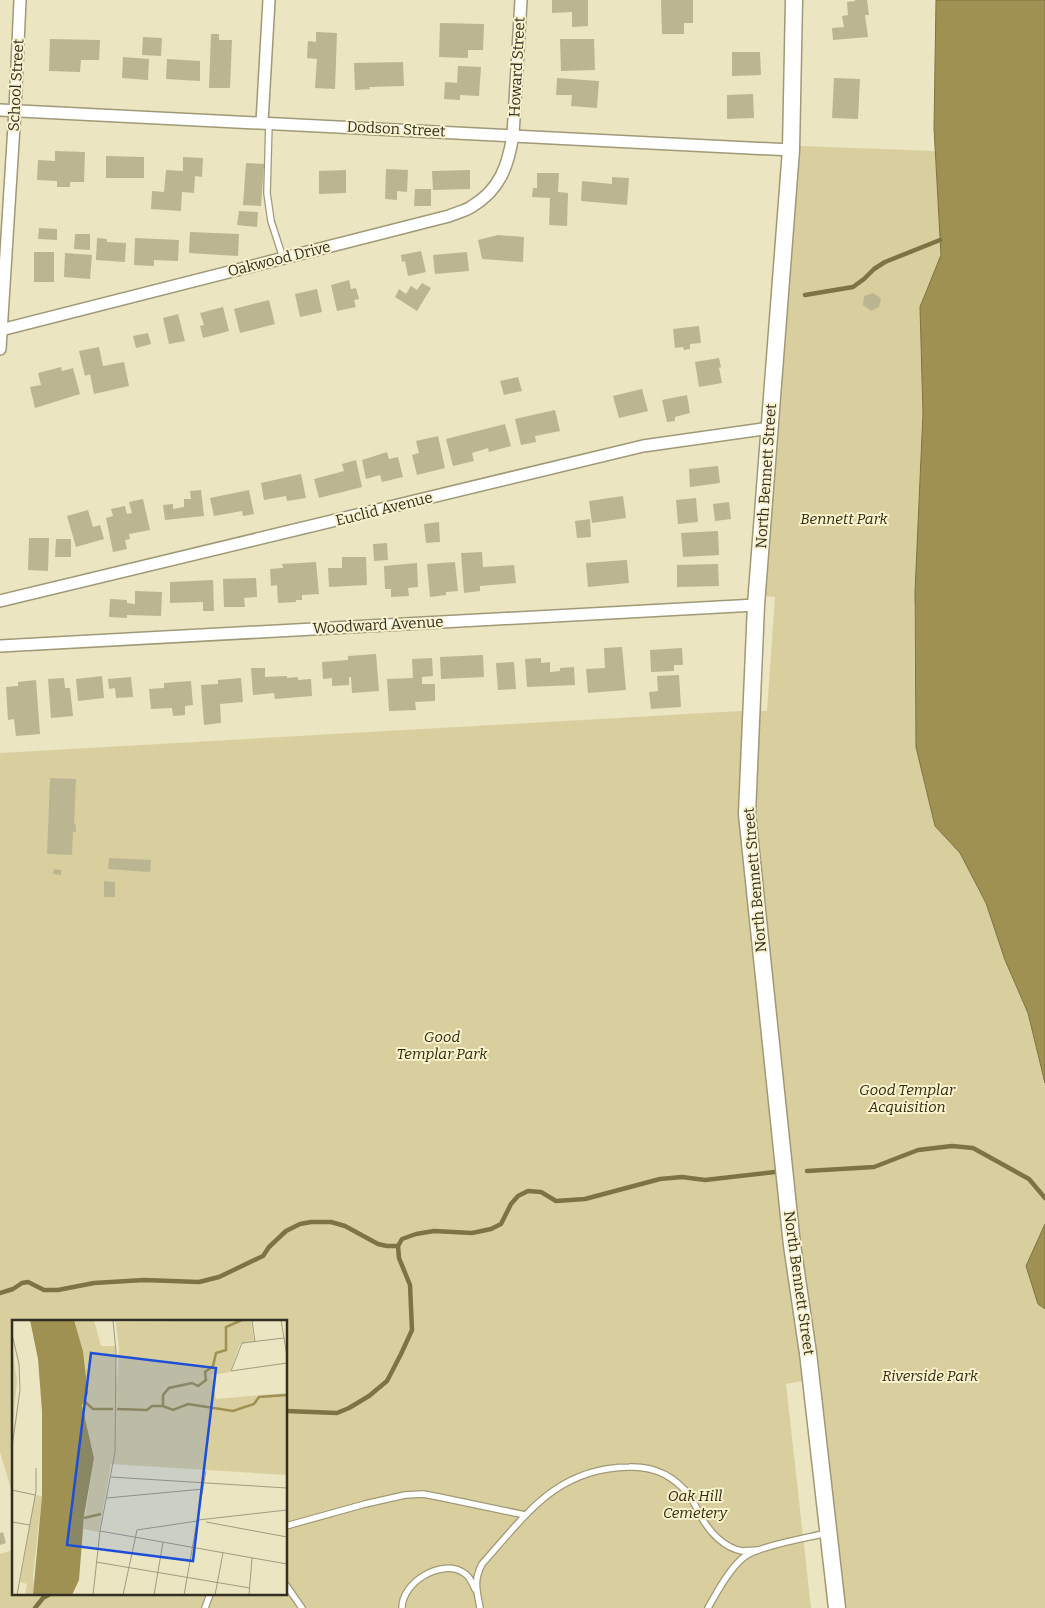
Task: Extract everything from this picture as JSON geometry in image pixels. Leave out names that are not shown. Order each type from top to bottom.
[{"type":"main road","name":"North Bennett Street","points":[[794,0],[791,150],[756,604],[747,814],[791,1235],[808,1354],[837,1608]]},
{"type":"street","name":"School Street","points":[[0,349],[20,0]]},
{"type":"street","points":[[266,122],[269,0]]},
{"type":"street","name":"Howard Street","points":[[513,135],[521,0]]},
{"type":"street","name":"Dodson Street","points":[[0,110],[791,150]]},
{"type":"street","name":"Oakwood Drive","points":[[1,335],[283,258],[449,216],[470,208],[488,194],[503,176],[510,155],[513,135]]},
{"type":"street","name":"Euclid Avenue","points":[[0,601],[643,446],[770,428]]},
{"type":"street","name":"Woodward Avenue","points":[[0,646],[756,604]]},
{"type":"lane","points":[[266,122],[267,192],[271,220],[283,258]]},
{"type":"lane","points":[[476,1590],[477,1573],[482,1564],[525,1515],[553,1492],[577,1476],[606,1468],[636,1467],[649,1469],[672,1478],[690,1496],[704,1521],[721,1542],[742,1550],[758,1550]]},
{"type":"lane","points":[[288,1525],[405,1494],[439,1496],[525,1515]]},
{"type":"lane","points":[[708,1608],[734,1567],[744,1557],[758,1550],[829,1532]]},
{"type":"lane","points":[[402,1608],[406,1593],[420,1576],[432,1571],[448,1569],[463,1572],[471,1580],[476,1590],[480,1608]]},
{"type":"lane","points":[[288,1588],[302,1608]]},
{"type":"lane","points":[[205,1608],[209,1596]]},
{"type":"green space","points":[[800,146],[935,151],[941,255],[920,307],[923,413],[916,598],[914,604],[916,747],[935,826],[960,853],[986,903],[1005,960],[1028,1013],[1045,1083],[1045,1224],[1026,1266],[1038,1304],[1045,1309],[1045,1608],[843,1608],[788,1253],[802,1381],[786,1384],[811,1608],[0,1608],[0,1554],[12,1551],[12,1596],[288,1596],[288,1320],[12,1320],[12,1492],[0,1452],[0,753],[767,711],[775,597],[763,596],[783,329]]},
{"type":"shaded area","points":[[936,0],[1045,0],[1045,1083],[1028,1013],[1005,960],[986,903],[960,853],[935,826],[916,747],[915,592],[923,413],[920,307],[941,255],[934,128]]},
{"type":"shaded area","points":[[1045,1224],[1045,1309],[1038,1304],[1026,1266]]},
{"type":"building","points":[[552,0],[588,0],[588,26],[572,27],[572,12],[552,13]]},
{"type":"building","points":[[661,0],[693,0],[693,23],[684,23],[684,34],[662,34]]},
{"type":"building","points":[[867,0],[869,15],[865,15],[868,37],[833,40],[832,28],[844,27],[842,16],[848,15],[847,2]]},
{"type":"building","points":[[440,23],[484,24],[483,50],[468,50],[468,58],[439,57]]},
{"type":"building","points":[[316,32],[337,33],[335,89],[315,88],[317,59],[307,58],[308,41],[316,42]]},
{"type":"building","points":[[211,34],[219,34],[219,40],[232,40],[230,88],[209,88]]},
{"type":"building","points":[[143,37],[162,38],[161,56],[142,55]]},
{"type":"building","points":[[50,39],[100,40],[99,60],[81,60],[80,72],[49,71]]},
{"type":"building","points":[[560,39],[594,39],[595,70],[561,71]]},
{"type":"building","points":[[732,52],[760,52],[761,75],[732,76]]},
{"type":"building","points":[[123,57],[149,59],[148,80],[122,78]]},
{"type":"building","points":[[167,59],[200,61],[200,81],[166,79]]},
{"type":"building","points":[[403,62],[404,86],[369,87],[370,89],[355,90],[354,63]]},
{"type":"building","points":[[458,66],[481,67],[479,96],[460,95],[460,100],[444,99],[445,82],[457,83]]},
{"type":"building","points":[[557,78],[599,81],[597,108],[571,106],[572,95],[556,95]]},
{"type":"building","points":[[834,78],[860,79],[858,119],[832,118]]},
{"type":"building","points":[[753,94],[754,118],[727,119],[727,95]]},
{"type":"building","points":[[55,151],[85,152],[84,182],[70,182],[70,187],[57,187],[57,181],[37,180],[38,160],[55,161]]},
{"type":"building","points":[[106,156],[144,157],[144,178],[106,178]]},
{"type":"building","points":[[183,157],[203,158],[202,177],[195,176],[194,193],[182,192],[181,211],[151,209],[152,191],[164,192],[166,170],[183,171]]},
{"type":"building","points":[[246,163],[264,164],[261,206],[243,205]]},
{"type":"building","points":[[386,169],[408,170],[407,192],[397,191],[397,200],[385,199]]},
{"type":"building","points":[[346,170],[346,193],[319,194],[319,171]]},
{"type":"building","points":[[470,170],[470,189],[433,190],[432,171]]},
{"type":"building","points":[[537,173],[559,173],[558,192],[568,193],[567,226],[549,225],[550,198],[532,197],[533,188],[537,188]]},
{"type":"building","points":[[612,177],[629,178],[627,205],[581,201],[582,181],[612,184]]},
{"type":"building","points":[[415,189],[431,189],[431,206],[414,206]]},
{"type":"building","points":[[239,211],[258,212],[257,227],[237,225]]},
{"type":"building","points":[[39,228],[57,229],[57,240],[38,239]]},
{"type":"building","points":[[190,232],[239,234],[238,256],[189,253]]},
{"type":"building","points":[[75,234],[90,234],[90,250],[74,249]]},
{"type":"building","points":[[498,235],[524,237],[523,262],[482,259],[478,240]]},
{"type":"building","points":[[97,238],[107,239],[107,242],[126,243],[125,262],[96,260]]},
{"type":"building","points":[[135,238],[179,240],[178,261],[154,260],[154,266],[134,265]]},
{"type":"building","points":[[421,251],[426,272],[408,276],[405,261],[402,262],[401,255]]},
{"type":"building","points":[[34,252],[54,252],[54,282],[34,282]]},
{"type":"building","points":[[467,252],[469,271],[435,274],[433,255]]},
{"type":"building","points":[[65,253],[92,255],[90,279],[64,277]]},
{"type":"building","points":[[349,280],[351,289],[356,288],[359,299],[354,300],[356,307],[337,311],[331,285]]},
{"type":"building","points":[[422,283],[431,288],[417,311],[395,297],[399,289],[406,294],[411,286],[417,290]]},
{"type":"building","points":[[317,289],[322,312],[300,317],[295,294]]},
{"type":"building","points":[[873,293],[881,298],[879,307],[871,311],[863,305],[864,296]]},
{"type":"building","points":[[269,300],[275,324],[240,333],[234,309]]},
{"type":"building","points":[[223,307],[229,331],[203,338],[200,326],[204,325],[200,313]]},
{"type":"building","points":[[178,314],[185,341],[169,344],[163,318]]},
{"type":"building","points":[[699,326],[701,343],[690,344],[690,349],[684,350],[683,347],[675,348],[673,329]]},
{"type":"building","points":[[148,333],[151,344],[136,348],[133,336]]},
{"type":"building","points":[[99,347],[103,366],[124,362],[129,386],[94,394],[90,374],[85,376],[79,351]]},
{"type":"building","points":[[719,358],[722,383],[699,387],[695,362]]},
{"type":"building","points":[[61,367],[62,371],[73,368],[80,394],[35,408],[30,387],[41,385],[38,373]]},
{"type":"building","points":[[518,377],[522,391],[504,395],[500,381]]},
{"type":"building","points":[[642,389],[648,411],[619,418],[613,396]]},
{"type":"building","points":[[687,395],[690,413],[675,417],[675,421],[667,422],[662,400]]},
{"type":"building","points":[[555,410],[560,431],[535,436],[536,442],[521,445],[515,419]]},
{"type":"building","points":[[505,424],[511,446],[489,452],[488,448],[472,453],[474,461],[453,466],[446,439]]},
{"type":"building","points":[[438,436],[445,468],[417,475],[412,455],[419,453],[416,441]]},
{"type":"building","points":[[387,452],[389,459],[398,457],[403,477],[382,482],[380,475],[366,479],[362,460]]},
{"type":"building","points":[[356,460],[362,487],[319,498],[314,479],[344,471],[342,464]]},
{"type":"building","points":[[718,466],[720,483],[690,487],[689,469]]},
{"type":"building","points":[[301,474],[306,498],[287,501],[286,496],[264,500],[261,483]]},
{"type":"building","points":[[201,490],[204,516],[165,520],[163,505],[173,504],[173,509],[184,507],[184,499],[191,499],[190,491]]},
{"type":"building","points":[[249,490],[254,514],[243,516],[242,511],[214,516],[210,498]]},
{"type":"building","points":[[623,496],[626,518],[592,523],[589,501]]},
{"type":"building","points":[[696,498],[698,522],[678,524],[676,500]]},
{"type":"building","points":[[143,499],[150,530],[129,534],[130,539],[125,540],[127,549],[113,552],[106,518],[113,516],[111,509],[125,506],[127,514],[132,513],[129,502]]},
{"type":"building","points":[[729,502],[731,519],[715,521],[713,504]]},
{"type":"building","points":[[88,510],[93,527],[100,525],[104,539],[76,547],[67,516]]},
{"type":"building","points":[[590,519],[591,537],[577,538],[575,521]]},
{"type":"building","points":[[439,522],[440,542],[426,543],[424,524]]},
{"type":"building","points":[[718,531],[719,555],[683,557],[681,533]]},
{"type":"building","points":[[29,538],[49,538],[48,571],[28,570]]},
{"type":"building","points":[[56,539],[71,539],[71,557],[55,557]]},
{"type":"building","points":[[387,543],[388,560],[374,561],[373,544]]},
{"type":"building","points":[[482,552],[483,567],[514,565],[516,583],[480,586],[480,591],[464,593],[461,553]]},
{"type":"building","points":[[342,557],[366,557],[367,585],[329,587],[328,568],[342,568]]},
{"type":"building","points":[[627,560],[629,583],[588,587],[586,563]]},
{"type":"building","points":[[316,562],[319,594],[302,595],[302,600],[296,600],[296,602],[278,603],[277,585],[271,586],[270,569],[283,568],[282,564]]},
{"type":"building","points":[[455,562],[458,591],[446,592],[446,595],[430,597],[427,564]]},
{"type":"building","points":[[417,563],[418,587],[408,588],[409,596],[391,597],[391,589],[385,589],[384,566]]},
{"type":"building","points":[[718,564],[719,586],[677,587],[677,565]]},
{"type":"building","points":[[256,578],[257,597],[244,598],[245,607],[224,607],[223,579]]},
{"type":"building","points":[[213,580],[214,611],[203,611],[203,602],[170,603],[170,582]]},
{"type":"building","points":[[135,591],[162,592],[161,616],[127,615],[127,618],[109,617],[110,599],[127,600],[127,603],[135,604]]},
{"type":"building","points":[[622,647],[626,690],[588,693],[586,669],[605,668],[604,648]]},
{"type":"building","points":[[682,648],[683,665],[674,665],[674,671],[651,672],[650,650]]},
{"type":"building","points":[[376,654],[379,691],[352,693],[351,677],[349,677],[349,685],[332,686],[332,678],[323,679],[322,662],[348,660],[348,656]]},
{"type":"building","points":[[483,655],[484,677],[441,679],[440,657]]},
{"type":"building","points":[[432,658],[433,676],[422,677],[422,684],[435,684],[435,701],[415,702],[416,710],[389,711],[387,679],[413,678],[412,659]]},
{"type":"building","points":[[541,658],[541,663],[550,662],[550,672],[560,671],[560,668],[574,667],[575,685],[527,687],[525,659]]},
{"type":"building","points":[[514,662],[516,689],[498,690],[496,663]]},
{"type":"building","points":[[251,668],[265,668],[265,677],[287,676],[287,678],[298,677],[298,680],[311,679],[312,696],[275,699],[274,693],[253,695]]},
{"type":"building","points":[[679,675],[681,707],[651,709],[649,692],[658,691],[657,676]]},
{"type":"building","points":[[102,676],[104,698],[78,701],[76,679]]},
{"type":"building","points":[[131,677],[133,697],[116,698],[115,688],[109,689],[108,679]]},
{"type":"building","points":[[64,678],[65,688],[70,688],[73,716],[51,718],[48,679]]},
{"type":"building","points":[[241,678],[243,702],[220,704],[221,723],[204,725],[201,685],[218,684],[218,680]]},
{"type":"building","points":[[36,680],[40,734],[16,736],[14,719],[8,720],[6,687],[18,686],[18,682]]},
{"type":"building","points":[[191,681],[193,705],[185,706],[185,715],[173,716],[172,708],[151,709],[149,689],[164,688],[164,683]]},
{"type":"building","points":[[50,778],[76,779],[74,824],[76,825],[76,832],[73,832],[72,855],[47,854]]},
{"type":"building","points":[[109,858],[151,860],[150,872],[108,869]]},
{"type":"building","points":[[54,869],[61,870],[61,875],[53,874]]},
{"type":"building","points":[[104,881],[115,882],[115,897],[104,897]]},
{"type":"building","points":[[3,1532],[6,1543],[0,1545],[0,1533]]},
{"type":"waterway","points":[[805,295],[853,287],[885,262],[940,240]]},
{"type":"waterway","points":[[807,1171],[874,1167],[918,1150],[952,1146],[973,1148],[1029,1179],[1045,1198]]},
{"type":"waterway","points":[[288,1411],[337,1413],[369,1396],[387,1381],[412,1330],[410,1285],[399,1258],[398,1246],[402,1239],[434,1231],[472,1233],[491,1229],[501,1224],[511,1204],[518,1196],[528,1191],[541,1192],[556,1201],[585,1199],[660,1179],[682,1177],[705,1180],[775,1172]]},
{"type":"waterway","points":[[0,1293],[28,1282],[44,1290],[58,1290],[94,1283],[144,1280],[199,1282],[219,1277],[263,1256],[269,1247],[286,1231],[300,1224],[311,1222],[331,1222],[345,1226],[378,1244],[398,1246]]},
{"type":"waterway","points":[[35,1608],[46,1596]]},
{"type":"park label","name":"Bennett Park","points":[[844,519]]},
{"type":"park label","name":"Good Templar Park","points":[[442,1046]]},
{"type":"park label","name":"Good Templar Acquisition","points":[[907,1098]]},
{"type":"park label","name":"Riverside Park","points":[[930,1376]]},
{"type":"park label","name":"Oak Hill Cemetery","points":[[695,1504]]}]
